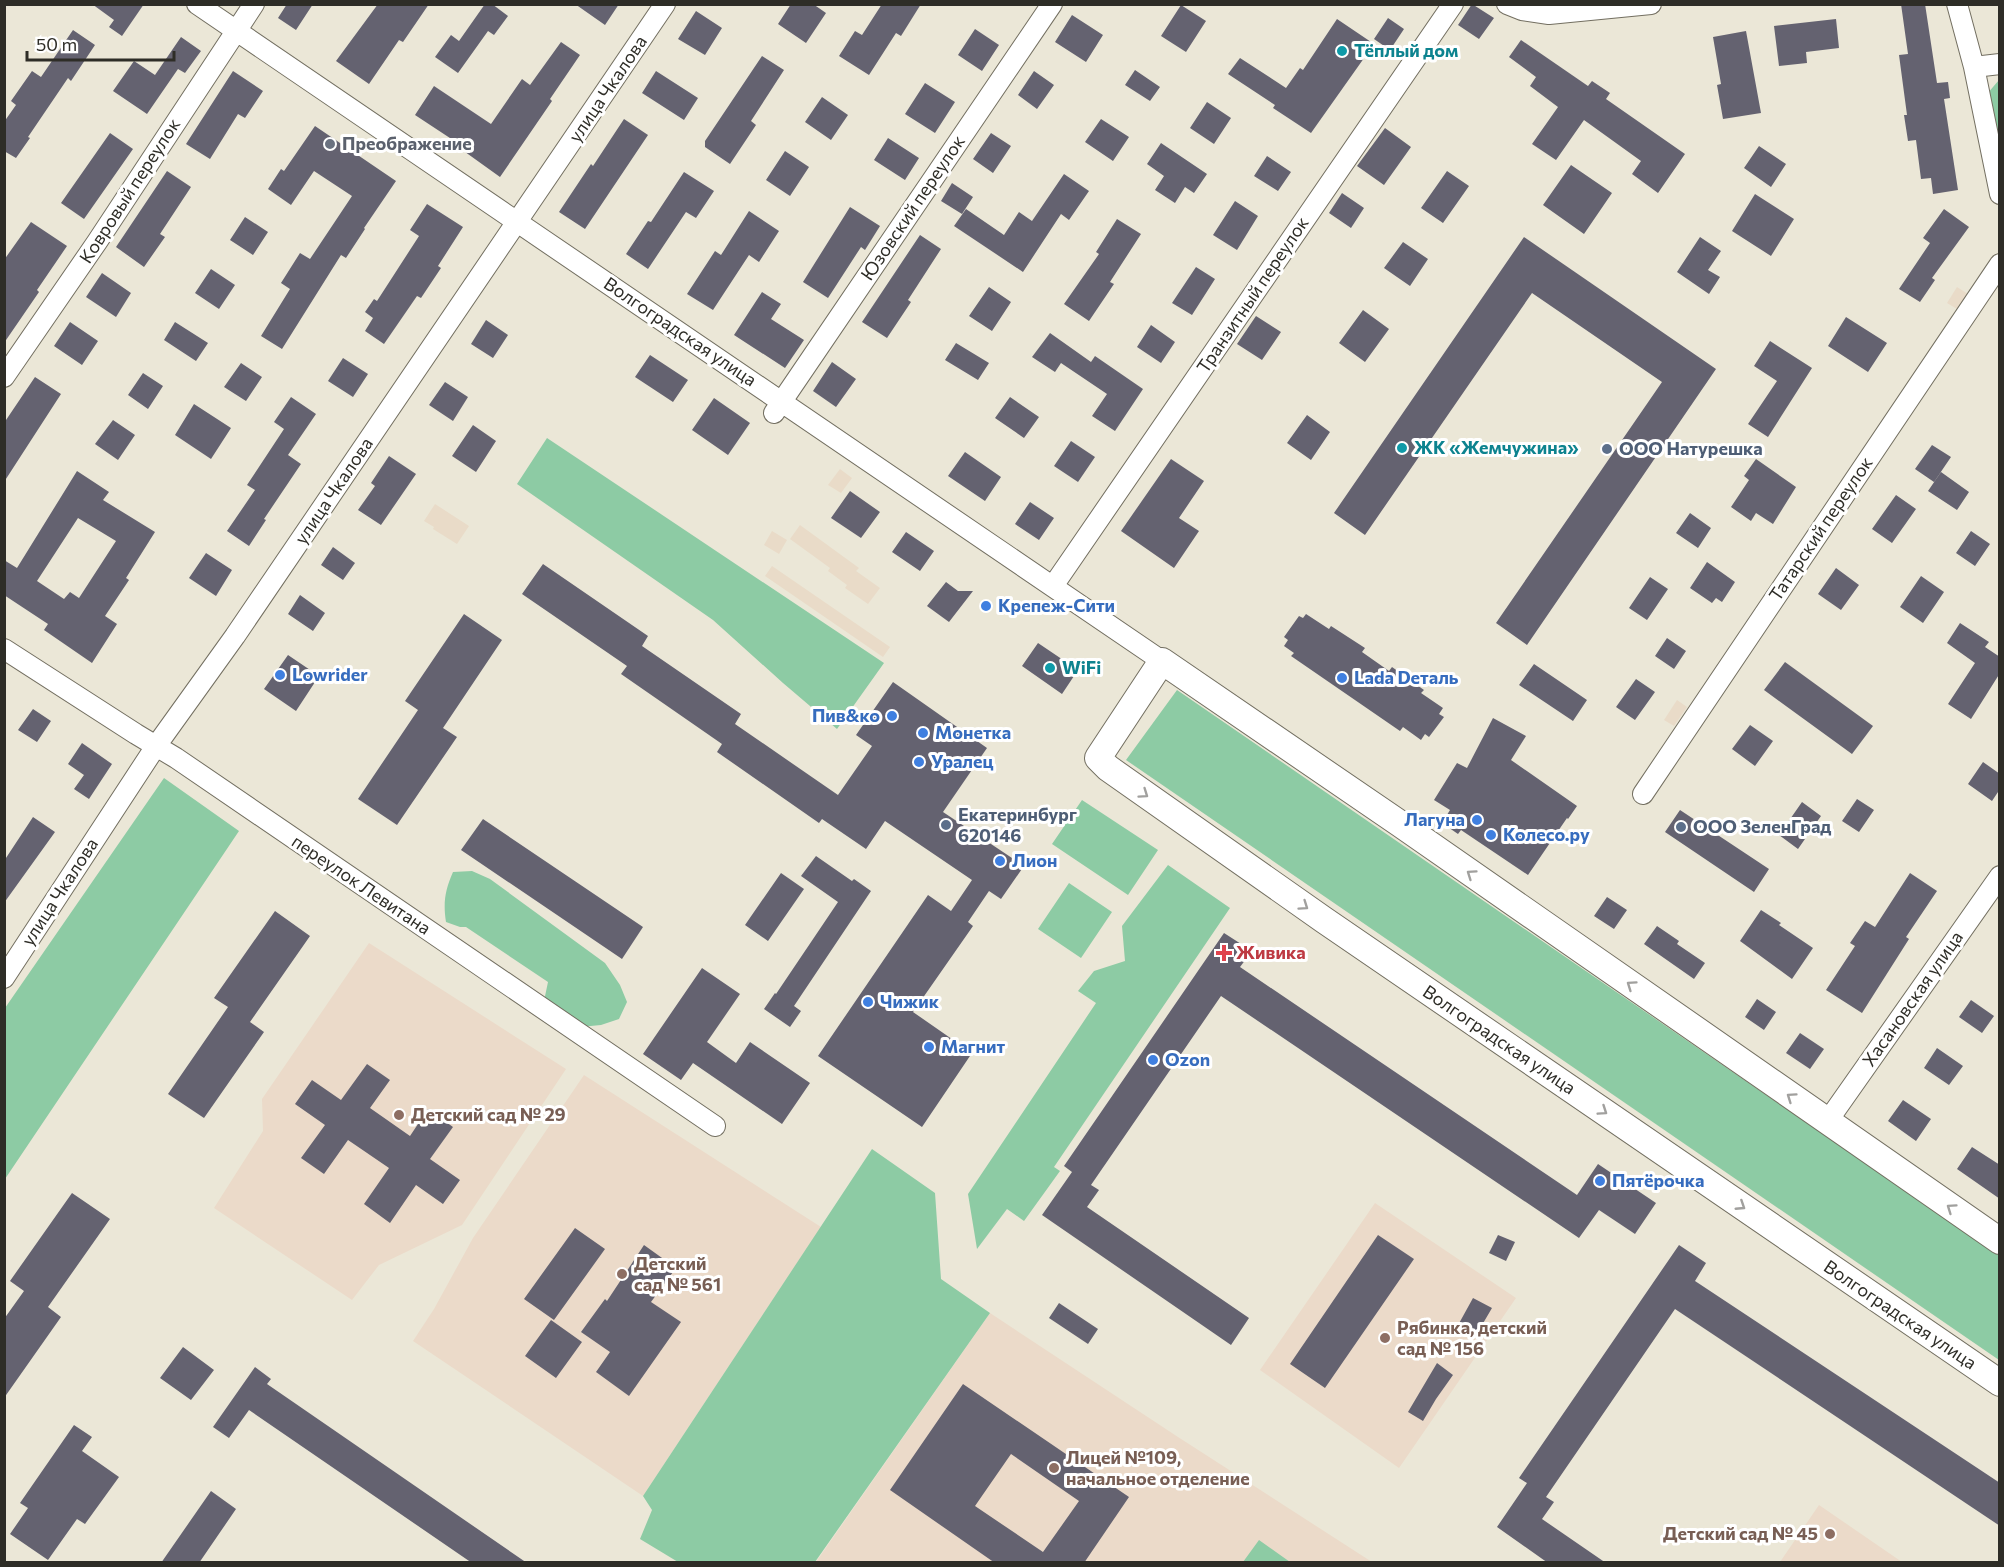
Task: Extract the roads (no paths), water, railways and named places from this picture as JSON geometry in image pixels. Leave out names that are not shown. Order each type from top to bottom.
[{"type":"street","name":"Волгоградская улица","points":[[197,4],[778,406],[1053,586],[1399,823],[2000,1241]]},
{"type":"street","name":"Ковровый переулок","points":[[4,377],[97,243],[254,4]]},
{"type":"street","name":"улица Чкалова","points":[[4,978],[156,746],[235,636],[665,4]]},
{"type":"street","name":"Юзовский переулок","points":[[778,406],[1052,4]]},
{"type":"street","name":"Транзитный переулок","points":[[1053,586],[1453,4]]},
{"type":"street","points":[[1507,4],[1522,10],[1550,14],[1651,4]]},
{"type":"street","points":[[1957,4],[1974,67],[2000,194]]},
{"type":"street","points":[[1974,67],[2000,64]]},
{"type":"street","name":"Татарский переулок","points":[[1643,794],[2000,264]]},
{"type":"street","name":"переулок Левитана","points":[[4,649],[156,746],[715,1126]]},
{"type":"street","name":"Волгоградская улица","points":[[1162,661],[1098,758],[1108,768],[1286,894],[2000,1383]]},
{"type":"street","name":"Хасановская улица","points":[[1827,1122],[1993,900],[2000,876]]},
{"type":"place","name":"Тёплый дом","points":[[1342,51]]},
{"type":"place","name":"Преображение","points":[[330,144]]},
{"type":"place","name":"ЖК «Жемчужина»","points":[[1402,448]]},
{"type":"place","name":"ООО Натурешка","points":[[1607,449]]},
{"type":"place","name":"Крепеж-Сити","points":[[986,606]]},
{"type":"place","name":"WiFi","points":[[1050,668]]},
{"type":"place","name":"Lowrider","points":[[280,675]]},
{"type":"place","name":"Lada Dеталь","points":[[1342,678]]},
{"type":"place","name":"Пив&ко","points":[[892,716]]},
{"type":"place","name":"Монетка","points":[[923,733]]},
{"type":"place","name":"Уралец","points":[[919,762]]},
{"type":"place","name":"Лагуна","points":[[1477,820]]},
{"type":"place","name":"Екатеринбург 620146","points":[[946,825]]},
{"type":"place","name":"ООО ЗеленГрад","points":[[1681,827]]},
{"type":"place","name":"Колесо.ру","points":[[1491,835]]},
{"type":"place","name":"Лион","points":[[1000,861]]},
{"type":"place","name":"Живика","points":[[1224,953]]},
{"type":"place","name":"Чижик","points":[[868,1002]]},
{"type":"place","name":"Магнит","points":[[929,1047]]},
{"type":"place","name":"Ozon","points":[[1153,1060]]},
{"type":"place","name":"Детский сад № 29","points":[[399,1115]]},
{"type":"place","name":"Пятёрочка","points":[[1600,1181]]},
{"type":"place","name":"Детский сад № 561","points":[[622,1274]]},
{"type":"place","name":"Рябинка, детский сад № 156","points":[[1385,1338]]},
{"type":"place","name":"Лицей №109, начальное отделение","points":[[1054,1468]]},
{"type":"place","name":"Детский сад № 45","points":[[1830,1534]]}]
